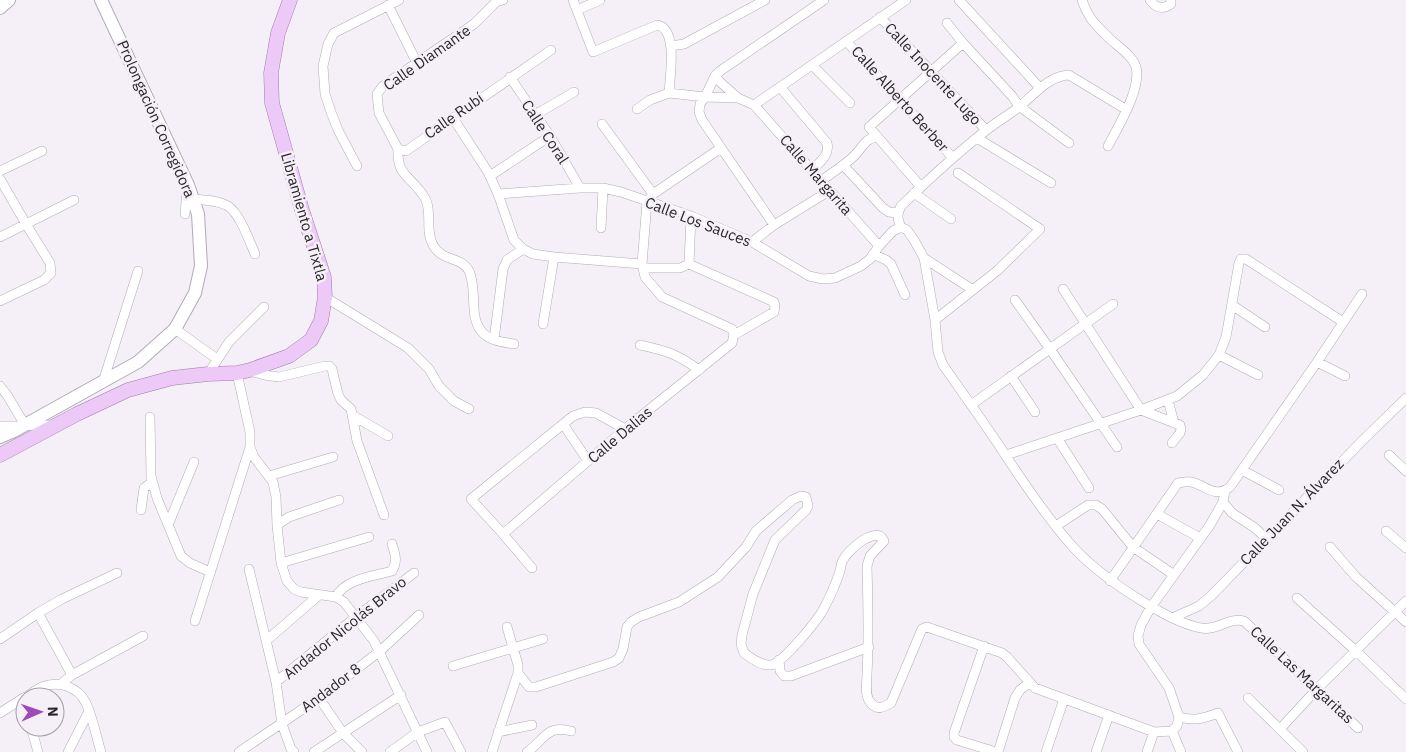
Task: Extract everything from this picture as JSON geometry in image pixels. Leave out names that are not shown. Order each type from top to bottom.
[{"type":"main road","name":"Libramiento a Tixtla","points":[[0,455],[128,390],[172,378],[244,372],[289,356],[311,340],[321,321],[326,297],[324,277],[302,210],[272,103],[272,65],[278,33],[290,0]]},
{"type":"street","points":[[0,8],[9,0]]},
{"type":"street","name":"Prolongación Corregidora","points":[[0,437],[138,362],[175,329],[195,293],[201,266],[198,214],[188,185],[102,0]]},
{"type":"street","points":[[357,166],[338,130],[326,94],[323,66],[328,44],[334,34],[399,0]]},
{"type":"street","points":[[573,0],[593,52],[657,25],[662,26],[666,30],[671,46],[672,59],[669,93]]},
{"type":"street","points":[[577,10],[600,0]]},
{"type":"street","points":[[671,46],[684,44],[765,0]]},
{"type":"street","points":[[774,225],[702,120],[699,112],[700,104],[715,76],[824,0]]},
{"type":"street","points":[[715,76],[738,98],[754,105],[906,0]]},
{"type":"street","points":[[959,0],[1040,88]]},
{"type":"street","points":[[1082,0],[1092,23],[1130,57],[1137,72],[1137,80],[1127,110],[1108,146]]},
{"type":"street","points":[[1150,0],[1155,6],[1169,4]]},
{"type":"street","name":"Calle Diamante","points":[[398,150],[379,112],[378,94],[383,86],[474,24],[498,1]]},
{"type":"street","points":[[388,5],[418,63]]},
{"type":"street","name":"Calle Inocente Lugo","points":[[880,17],[986,130]]},
{"type":"street","points":[[947,23],[1019,106],[1069,143]]},
{"type":"street","name":"Calle Alberto Berber","points":[[846,41],[953,158]]},
{"type":"street","points":[[951,219],[918,190],[869,128],[963,43]]},
{"type":"street","name":"Calle Rubí","points":[[398,150],[406,151],[551,50]]},
{"type":"street","points":[[812,65],[850,103]]},
{"type":"street","points":[[1127,110],[1069,75],[1060,76],[1040,88],[986,130],[918,190],[901,206],[897,213],[901,227],[907,230],[924,258],[940,359],[1006,455],[1032,497],[1074,548],[1110,580],[1151,607],[1172,618]]},
{"type":"street","name":"Calle Coral","points":[[510,77],[550,136],[580,188]]},
{"type":"street","points":[[780,87],[827,143],[829,150],[812,170]]},
{"type":"street","points":[[535,115],[574,92]]},
{"type":"street","points":[[637,109],[650,100],[669,93],[738,98]]},
{"type":"street","name":"Calle Margarita","points":[[754,105],[879,246]]},
{"type":"street","points":[[453,118],[490,176],[514,240],[523,249],[533,254],[642,266],[680,268],[690,264],[774,302],[774,312],[734,335],[732,328],[662,297],[653,288],[645,277],[642,266],[650,198],[602,124]]},
{"type":"street","points":[[490,176],[550,136]]},
{"type":"street","points":[[821,181],[856,155],[865,142],[876,136]]},
{"type":"street","points":[[977,138],[1051,183]]},
{"type":"street","points":[[650,198],[721,148]]},
{"type":"street","points":[[398,150],[398,162],[404,174],[426,200],[428,232],[432,245],[441,256],[457,261],[467,268],[473,279],[475,321],[481,332],[488,338],[514,344]]},
{"type":"street","points":[[0,171],[42,151]]},
{"type":"street","points":[[843,166],[883,208],[889,212],[897,213]]},
{"type":"street","points":[[935,320],[998,270],[1040,229],[958,172]]},
{"type":"street","points":[[0,179],[50,263],[51,273],[44,280],[0,300]]},
{"type":"street","points":[[185,214],[188,185]]},
{"type":"street","points":[[601,228],[603,188]]},
{"type":"street","name":"Calle Los Sauces","points":[[498,194],[603,188],[650,198],[665,207],[752,242],[809,276],[823,279],[835,278],[861,266],[870,259],[893,231],[901,227]]},
{"type":"street","points":[[752,242],[774,225],[829,190]]},
{"type":"street","points":[[193,199],[216,202],[227,206],[236,213],[255,254]]},
{"type":"street","points":[[0,237],[74,200]]},
{"type":"street","points":[[690,264],[691,216]]},
{"type":"street","points":[[494,340],[503,269],[507,260],[523,249]]},
{"type":"street","points":[[873,254],[891,264],[905,295]]},
{"type":"street","points":[[543,324],[554,257]]},
{"type":"street","points":[[924,258],[973,290]]},
{"type":"street","points":[[1006,455],[1178,396],[1203,375],[1219,354],[1226,337],[1241,259],[1246,259],[1343,322]]},
{"type":"street","points":[[103,382],[138,271]]},
{"type":"street","points":[[1063,288],[1141,410],[1180,426],[1182,429],[1172,443]]},
{"type":"street","points":[[1110,580],[1178,483],[1187,481],[1217,493],[1225,491],[1230,487],[1362,294]]},
{"type":"street","points":[[326,297],[408,348],[429,369],[438,386],[454,401],[469,409]]},
{"type":"street","points":[[1015,300],[1117,447]]},
{"type":"street","points":[[971,405],[1114,304]]},
{"type":"street","points":[[1232,305],[1265,327]]},
{"type":"street","points":[[208,374],[230,342],[264,307]]},
{"type":"street","points":[[175,329],[218,359]]},
{"type":"street","name":"Calle Dalias","points":[[503,534],[625,429],[732,343],[734,335]]},
{"type":"street","points":[[640,346],[671,352],[699,370]]},
{"type":"street","points":[[1219,354],[1258,375]]},
{"type":"street","points":[[1317,362],[1345,376]]},
{"type":"street","points":[[195,621],[250,447],[244,372],[279,377],[329,366],[332,369],[338,394],[351,410],[358,441],[384,515]]},
{"type":"street","points":[[1011,376],[1035,412]]},
{"type":"street","points":[[0,386],[25,425]]},
{"type":"street","name":"Calle Juan N. Álvarez","points":[[1172,618],[1199,606],[1212,595],[1266,538],[1406,398]]},
{"type":"street","points":[[1168,400],[1174,423]]},
{"type":"street","points":[[532,568],[471,499],[573,416],[585,412],[596,413],[625,429]]},
{"type":"street","points":[[352,415],[388,436]]},
{"type":"street","points":[[150,417],[151,476],[157,498],[181,556],[190,563],[210,572]]},
{"type":"street","points":[[563,424],[588,461]]},
{"type":"street","points":[[0,426],[57,425]]},
{"type":"street","points":[[1057,438],[1089,488]]},
{"type":"street","points":[[250,447],[254,457],[273,482],[276,497],[281,563],[288,581],[294,589],[301,592],[336,597],[344,602],[374,640],[427,752]]},
{"type":"street","points":[[1389,455],[1406,471]]},
{"type":"street","points":[[270,476],[333,457]]},
{"type":"street","points":[[168,525],[194,462]]},
{"type":"street","points":[[1242,470],[1279,490]]},
{"type":"street","points":[[141,510],[144,488],[152,482]]},
{"type":"street","points":[[518,673],[529,687],[536,688],[608,664],[619,658],[623,649],[627,627],[631,622],[639,617],[679,602],[718,577],[746,547],[756,531],[792,500],[801,496],[806,497],[808,506],[775,540],[753,594],[742,635],[741,644],[744,653],[759,663],[775,664],[804,634],[825,608],[843,560],[850,550],[866,538],[873,535],[880,536],[884,541],[870,556],[868,566],[869,647],[866,692],[869,702],[875,707],[882,708],[891,703],[922,629],[927,626],[1002,653],[1035,688],[1154,732],[1172,731],[1177,726],[1178,717],[1169,688],[1139,644],[1138,636],[1141,625],[1151,607],[1210,525],[1223,502],[1225,491]]},
{"type":"street","points":[[278,525],[289,517],[339,500]]},
{"type":"street","points":[[1223,502],[1232,513],[1255,528],[1266,538]]},
{"type":"street","points":[[1056,526],[1088,505],[1096,505],[1102,509],[1133,547],[1174,575]]},
{"type":"street","points":[[1157,514],[1200,538]]},
{"type":"street","points":[[1386,531],[1406,548]]},
{"type":"street","points":[[281,563],[369,537]]},
{"type":"street","points":[[336,597],[339,590],[352,582],[392,571],[396,565],[396,558],[392,544]]},
{"type":"street","points":[[1330,547],[1356,577],[1406,622]]},
{"type":"street","points":[[249,569],[276,682],[282,724],[292,751]]},
{"type":"street","points":[[0,639],[62,599],[117,573]]},
{"type":"street","name":"Andador Nicolás Bravo","points":[[276,682],[414,573]]},
{"type":"street","points":[[266,641],[319,595]]},
{"type":"street","points":[[1296,598],[1356,651],[1406,699]]},
{"type":"street","points":[[1280,729],[1317,689],[1406,601]]},
{"type":"street","points":[[38,613],[72,675]]},
{"type":"street","name":"Andador 8","points":[[239,752],[319,698],[380,651],[419,616]]},
{"type":"street","name":"Calle Las Margaritas","points":[[1172,618],[1200,628],[1218,627],[1238,620],[1244,621],[1358,728]]},
{"type":"street","points":[[492,752],[518,673],[518,665],[507,627]]},
{"type":"street","points":[[61,684],[72,675],[144,636]]},
{"type":"street","points":[[454,666],[543,639]]},
{"type":"street","points":[[984,646],[954,737],[958,740],[997,752],[1015,698],[1020,690],[1030,683]]},
{"type":"street","points":[[779,660],[780,671],[784,676],[791,676],[869,647]]},
{"type":"street","points":[[41,687],[61,684],[72,688],[85,701],[101,752]]},
{"type":"street","points":[[314,752],[401,694]]},
{"type":"street","points":[[319,698],[343,732],[362,752]]},
{"type":"street","points":[[1248,698],[1303,752]]},
{"type":"street","points":[[1046,752],[1064,699]]},
{"type":"street","points":[[0,713],[15,705]]},
{"type":"street","points":[[68,752],[89,711]]},
{"type":"street","points":[[1178,717],[1199,720],[1218,713],[1238,752]]},
{"type":"street","points":[[1096,752],[1109,715]]},
{"type":"street","points":[[390,752],[418,732],[445,722],[461,752]]},
{"type":"street","points":[[498,732],[532,725]]},
{"type":"street","points":[[527,752],[545,734],[562,729],[571,731]]},
{"type":"street","points":[[1172,731],[1181,752]]},
{"type":"street","points":[[1147,752],[1154,732]]},
{"type":"street","points":[[34,737],[38,752]]}]
